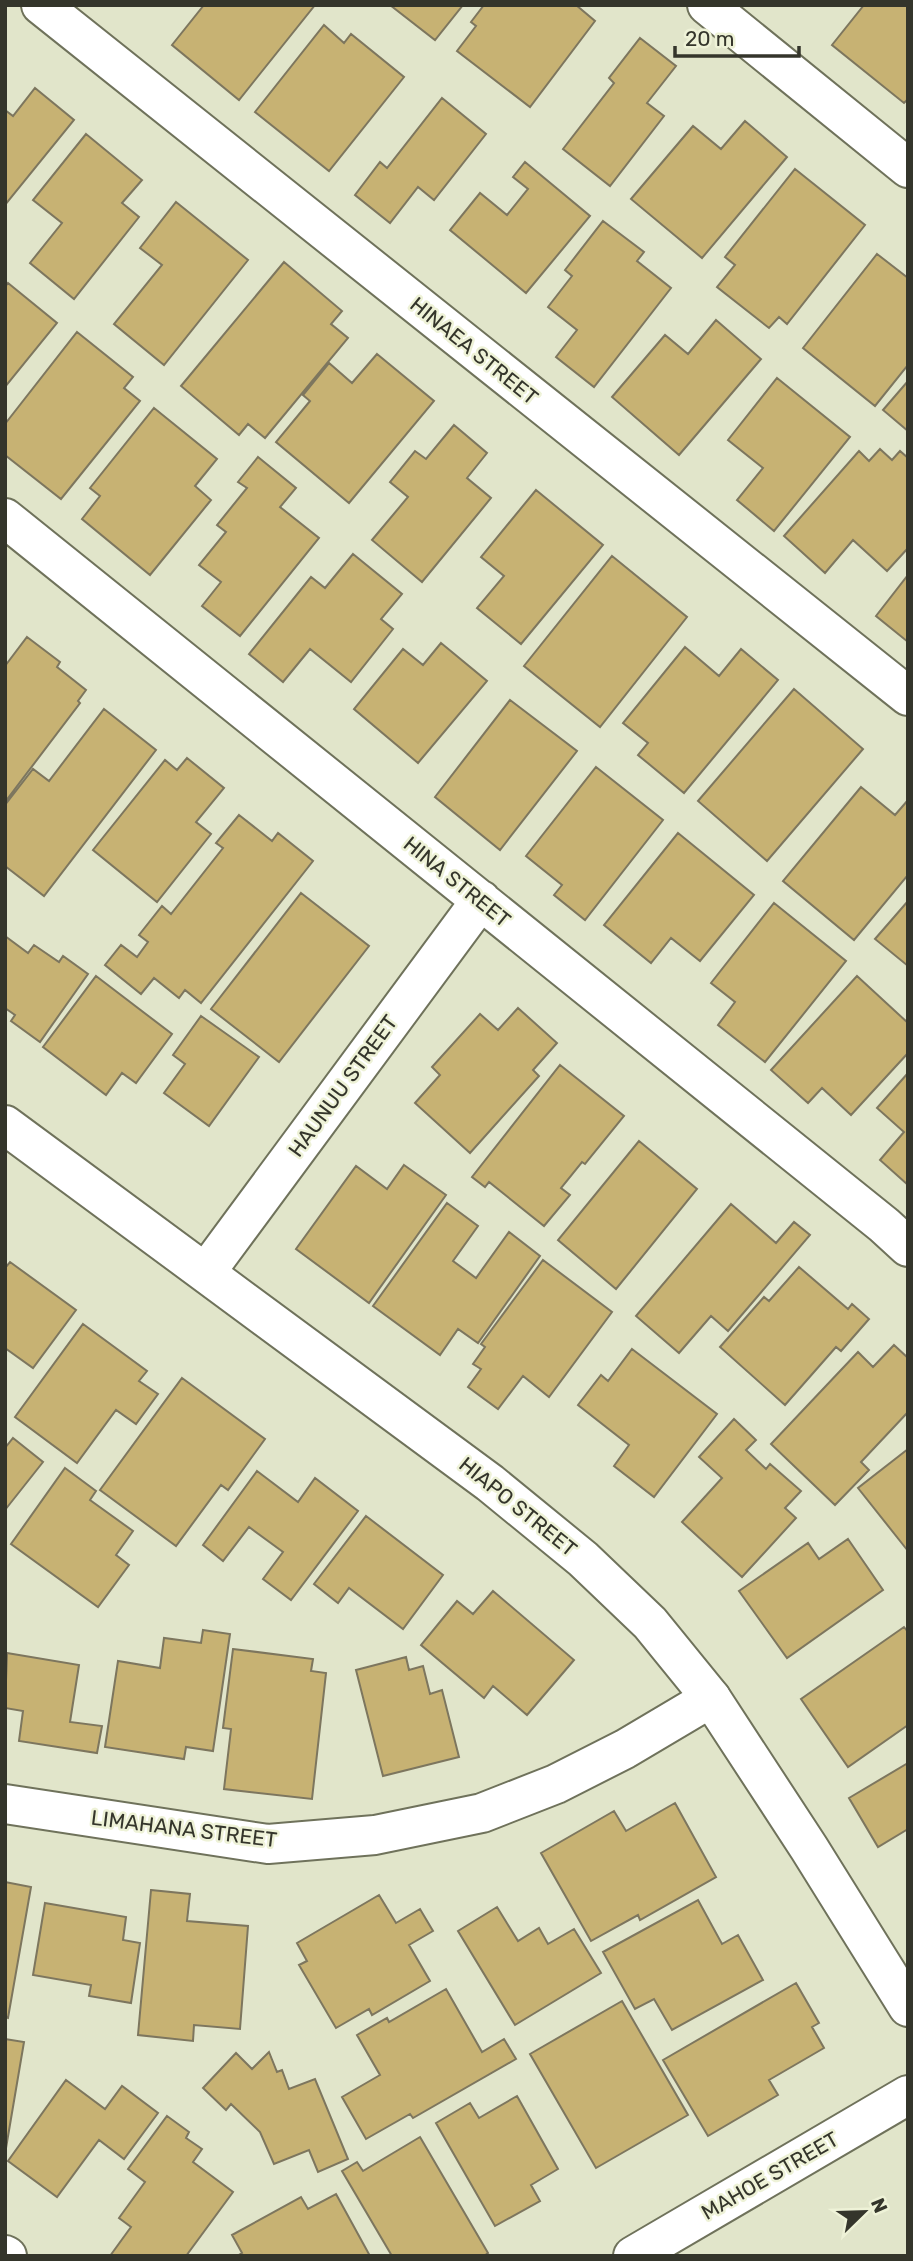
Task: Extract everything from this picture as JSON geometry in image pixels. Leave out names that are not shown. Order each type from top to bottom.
[{"type":"street","name":"HINAEA STREET","points":[[41,5],[908,696]]},
{"type":"street","points":[[707,5],[908,169]]},
{"type":"street","name":"HINA STREET","points":[[5,518],[884,1225],[908,1248]]},
{"type":"street","name":"HAUNUU STREET","points":[[206,1272],[481,901]]},
{"type":"street","name":"HIAPO STREET","points":[[5,1125],[480,1475],[583,1559],[650,1623],[711,1698],[809,1847],[908,2007]]},
{"type":"street","name":"LIMAHANA STREET","points":[[5,1804],[268,1844],[375,1835],[481,1813],[556,1784],[625,1749],[711,1698]]},
{"type":"street","name":"MAHOE STREET","points":[[633,2256],[908,2095]]},
{"type":"building","points":[[204,5],[315,5],[239,100],[172,45]]},
{"type":"building","points":[[390,5],[463,5],[435,40]]},
{"type":"building","points":[[484,5],[576,5],[595,21],[530,107],[457,51],[476,26],[471,22]]},
{"type":"building","points":[[864,5],[908,5],[908,99],[904,103],[832,45]]},
{"type":"building","points":[[324,25],[344,43],[351,34],[404,77],[329,171],[255,112]]},
{"type":"building","points":[[640,38],[676,66],[647,103],[664,116],[610,186],[563,149],[614,83],[609,78]]},
{"type":"building","points":[[35,88],[74,120],[5,205],[5,110],[13,116]]},
{"type":"building","points":[[442,98],[486,134],[434,200],[418,187],[390,223],[355,195],[380,162],[387,168]]},
{"type":"building","points":[[745,121],[787,157],[702,258],[631,199],[693,126],[721,149]]},
{"type":"building","points":[[86,134],[142,180],[122,203],[139,217],[74,299],[30,263],[62,223],[33,200]]},
{"type":"building","points":[[525,162],[590,216],[526,293],[450,230],[480,193],[507,215],[528,189],[513,177]]},
{"type":"building","points":[[795,169],[865,225],[787,324],[779,317],[769,328],[717,287],[735,265],[725,257]]},
{"type":"building","points":[[176,202],[248,260],[164,365],[114,324],[162,265],[140,248]]},
{"type":"building","points":[[603,221],[644,252],[637,261],[671,288],[594,387],[556,357],[577,330],[548,307],[572,276],[565,270]]},
{"type":"building","points":[[877,254],[908,278],[908,365],[875,406],[803,348]]},
{"type":"building","points":[[284,262],[342,311],[331,324],[348,338],[265,438],[248,424],[239,435],[181,386]]},
{"type":"building","points":[[8,283],[57,323],[5,387],[5,287]]},
{"type":"building","points":[[716,320],[761,359],[679,455],[612,397],[665,335],[688,354]]},
{"type":"building","points":[[77,332],[133,377],[124,388],[140,401],[61,499],[5,455],[5,424]]},
{"type":"building","points":[[377,354],[434,401],[349,503],[276,442],[310,401],[303,395],[329,363],[352,383]]},
{"type":"building","points":[[777,378],[850,437],[774,531],[737,500],[763,468],[728,440]]},
{"type":"building","points":[[908,381],[908,431],[883,410]]},
{"type":"building","points":[[154,408],[217,459],[195,486],[211,500],[150,575],[82,519],[100,496],[90,488]]},
{"type":"building","points":[[454,425],[487,453],[467,478],[491,498],[422,582],[372,540],[408,497],[390,482],[415,451],[426,459]]},
{"type":"building","points":[[880,449],[892,460],[900,451],[908,458],[908,548],[887,571],[853,540],[825,573],[784,536],[859,451],[869,461]]},
{"type":"building","points":[[258,457],[296,488],[280,507],[319,538],[240,636],[202,606],[221,582],[199,565],[226,532],[217,525],[247,488],[238,482]]},
{"type":"building","points":[[536,490],[603,545],[521,644],[477,608],[504,576],[481,557]]},
{"type":"building","points":[[353,554],[402,594],[381,619],[393,629],[351,682],[310,649],[283,682],[249,654],[311,577],[325,588]]},
{"type":"building","points":[[612,556],[687,617],[600,727],[524,666]]},
{"type":"building","points":[[908,575],[908,642],[876,616]]},
{"type":"building","points":[[27,637],[60,662],[57,667],[86,690],[78,701],[80,703],[5,802],[5,666]]},
{"type":"building","points":[[441,643],[487,681],[418,763],[354,709],[403,649],[423,665]]},
{"type":"building","points":[[685,647],[719,676],[741,649],[778,680],[684,793],[638,755],[648,743],[623,723]]},
{"type":"building","points":[[794,689],[863,749],[767,861],[698,801]]},
{"type":"building","points":[[510,700],[577,751],[500,850],[435,797]]},
{"type":"building","points":[[104,709],[156,750],[44,896],[5,866],[5,805],[33,769],[49,781]]},
{"type":"building","points":[[187,758],[224,788],[196,822],[211,834],[157,902],[93,850],[165,760],[177,770]]},
{"type":"building","points":[[596,767],[663,820],[585,920],[554,895],[562,885],[526,856]]},
{"type":"building","points":[[861,787],[895,815],[908,800],[908,875],[854,940],[783,881]]},
{"type":"building","points":[[239,815],[272,841],[278,833],[313,861],[201,1003],[185,990],[179,998],[154,978],[141,994],[105,965],[121,945],[137,957],[148,942],[139,935],[162,906],[171,914],[223,848],[216,843]]},
{"type":"building","points":[[678,833],[754,895],[700,961],[671,938],[651,963],[604,925]]},
{"type":"building","points":[[301,893],[369,946],[279,1062],[211,1009]]},
{"type":"building","points":[[908,901],[908,966],[875,939]]},
{"type":"building","points":[[774,903],[846,961],[765,1062],[718,1025],[735,1002],[711,983]]},
{"type":"building","points":[[5,936],[28,953],[34,945],[59,962],[63,956],[88,974],[40,1042],[11,1021],[15,1015],[5,1008]]},
{"type":"building","points":[[96,976],[172,1034],[136,1083],[122,1073],[106,1095],[43,1047]]},
{"type":"building","points":[[857,976],[908,1023],[908,1053],[851,1115],[822,1088],[808,1103],[771,1070]]},
{"type":"building","points":[[518,1008],[557,1043],[533,1070],[539,1076],[470,1153],[415,1103],[440,1075],[432,1067],[480,1014],[498,1030]]},
{"type":"building","points":[[201,1016],[259,1057],[209,1126],[164,1093],[185,1064],[173,1055]]},
{"type":"building","points":[[560,1065],[624,1116],[585,1164],[582,1162],[561,1188],[570,1195],[544,1226],[489,1182],[485,1187],[472,1177]]},
{"type":"building","points":[[908,1073],[908,1185],[880,1160],[904,1132],[877,1108]]},
{"type":"building","points":[[639,1141],[697,1189],[616,1289],[558,1240]]},
{"type":"building","points":[[404,1165],[446,1195],[369,1303],[296,1249],[356,1166],[387,1189]]},
{"type":"building","points":[[447,1203],[478,1226],[453,1261],[476,1278],[509,1232],[540,1256],[478,1343],[458,1329],[440,1355],[373,1306]]},
{"type":"building","points":[[731,1204],[776,1243],[794,1222],[810,1235],[728,1331],[711,1316],[679,1353],[636,1316]]},
{"type":"building","points":[[543,1260],[612,1312],[549,1397],[523,1376],[498,1409],[468,1387],[481,1369],[473,1364],[485,1347],[481,1344]]},
{"type":"building","points":[[10,1262],[76,1310],[33,1368],[5,1348],[5,1268]]},
{"type":"building","points":[[799,1267],[848,1309],[852,1304],[869,1319],[841,1351],[836,1347],[785,1405],[720,1347],[764,1297],[769,1301]]},
{"type":"building","points":[[83,1324],[147,1371],[139,1381],[158,1394],[136,1424],[116,1410],[77,1463],[15,1417]]},
{"type":"building","points":[[894,1345],[908,1358],[908,1412],[861,1462],[869,1470],[835,1505],[771,1444],[858,1352],[873,1367]]},
{"type":"building","points":[[632,1349],[717,1414],[654,1497],[614,1466],[629,1445],[578,1405],[601,1375],[608,1381]]},
{"type":"building","points":[[182,1378],[265,1439],[228,1490],[221,1485],[176,1546],[100,1490]]},
{"type":"building","points":[[734,1419],[756,1440],[746,1450],[766,1469],[770,1464],[801,1491],[785,1508],[796,1518],[742,1577],[682,1522],[722,1478],[699,1457]]},
{"type":"building","points":[[13,1438],[43,1462],[5,1510],[5,1448]]},
{"type":"building","points":[[908,1449],[908,1551],[858,1488]]},
{"type":"building","points":[[65,1468],[96,1491],[90,1500],[133,1531],[116,1555],[129,1565],[98,1607],[11,1544]]},
{"type":"building","points":[[257,1471],[298,1502],[315,1478],[358,1511],[291,1600],[263,1579],[283,1552],[249,1527],[223,1561],[203,1545]]},
{"type":"building","points":[[366,1516],[443,1575],[403,1629],[349,1588],[338,1603],[314,1584]]},
{"type":"building","points":[[848,1539],[883,1590],[787,1658],[739,1591],[808,1543],[819,1559]]},
{"type":"building","points":[[493,1591],[574,1660],[527,1715],[493,1686],[484,1698],[421,1645],[457,1601],[473,1614]]},
{"type":"building","points":[[904,1627],[908,1632],[908,1725],[848,1767],[801,1699]]},
{"type":"building","points":[[203,1630],[230,1634],[213,1751],[186,1747],[184,1759],[105,1747],[118,1661],[160,1668],[164,1638],[201,1643]]},
{"type":"building","points":[[233,1649],[313,1659],[311,1671],[326,1673],[312,1799],[224,1789],[231,1729],[223,1728]]},
{"type":"building","points":[[7,1653],[79,1665],[70,1722],[102,1726],[97,1753],[19,1741],[23,1711],[5,1708]]},
{"type":"building","points":[[406,1657],[409,1670],[423,1666],[430,1694],[442,1690],[459,1757],[383,1776],[356,1670]]},
{"type":"building","points":[[908,1763],[908,1829],[878,1847],[849,1798]]},
{"type":"building","points":[[675,1803],[716,1877],[640,1920],[638,1915],[591,1941],[541,1853],[614,1811],[626,1831]]},
{"type":"building","points":[[5,1882],[31,1887],[8,2018],[5,2017]]},
{"type":"building","points":[[151,1890],[190,1894],[187,1921],[248,1926],[240,2029],[194,2025],[193,2041],[138,2035]]},
{"type":"building","points":[[379,1895],[396,1923],[420,1909],[433,1931],[409,1945],[430,1981],[372,2015],[369,2009],[336,2028],[299,1965],[307,1961],[297,1943]]},
{"type":"building","points":[[698,1900],[722,1944],[738,1935],[763,1980],[672,2030],[654,1999],[635,2009],[603,1952]]},
{"type":"building","points":[[45,1903],[126,1917],[123,1940],[140,1943],[131,2003],[89,1996],[91,1985],[33,1975]]},
{"type":"building","points":[[497,1907],[518,1941],[539,1928],[548,1944],[574,1929],[601,1973],[515,2025],[458,1931]]},
{"type":"building","points":[[796,1983],[819,2023],[812,2027],[824,2048],[769,2080],[778,2095],[708,2136],[663,2060]]},
{"type":"building","points":[[446,1989],[482,2052],[504,2039],[516,2059],[413,2118],[410,2114],[366,2139],[342,2097],[380,2075],[357,2035],[387,2018],[389,2022]]},
{"type":"building","points":[[622,2001],[688,2115],[596,2168],[530,2054]]},
{"type":"building","points":[[5,2039],[24,2042],[5,2154]]},
{"type":"building","points":[[269,2052],[277,2072],[282,2070],[289,2089],[315,2079],[348,2159],[318,2172],[309,2150],[274,2164],[260,2132],[231,2104],[226,2110],[203,2088],[236,2053],[252,2069]]},
{"type":"building","points":[[66,2080],[105,2109],[122,2086],[158,2113],[124,2159],[99,2140],[57,2197],[8,2161]]},
{"type":"building","points":[[517,2096],[558,2169],[531,2185],[540,2201],[495,2226],[436,2123],[470,2103],[479,2118]]},
{"type":"building","points":[[167,2116],[189,2132],[186,2138],[202,2149],[193,2162],[233,2192],[186,2256],[110,2256],[131,2227],[119,2218],[145,2182],[128,2169]]},
{"type":"building","points":[[420,2137],[488,2253],[484,2256],[392,2256],[342,2171],[357,2162],[363,2171]]},
{"type":"building","points":[[336,2194],[370,2256],[237,2256],[242,2253],[232,2235],[301,2197],[308,2209]]}]
